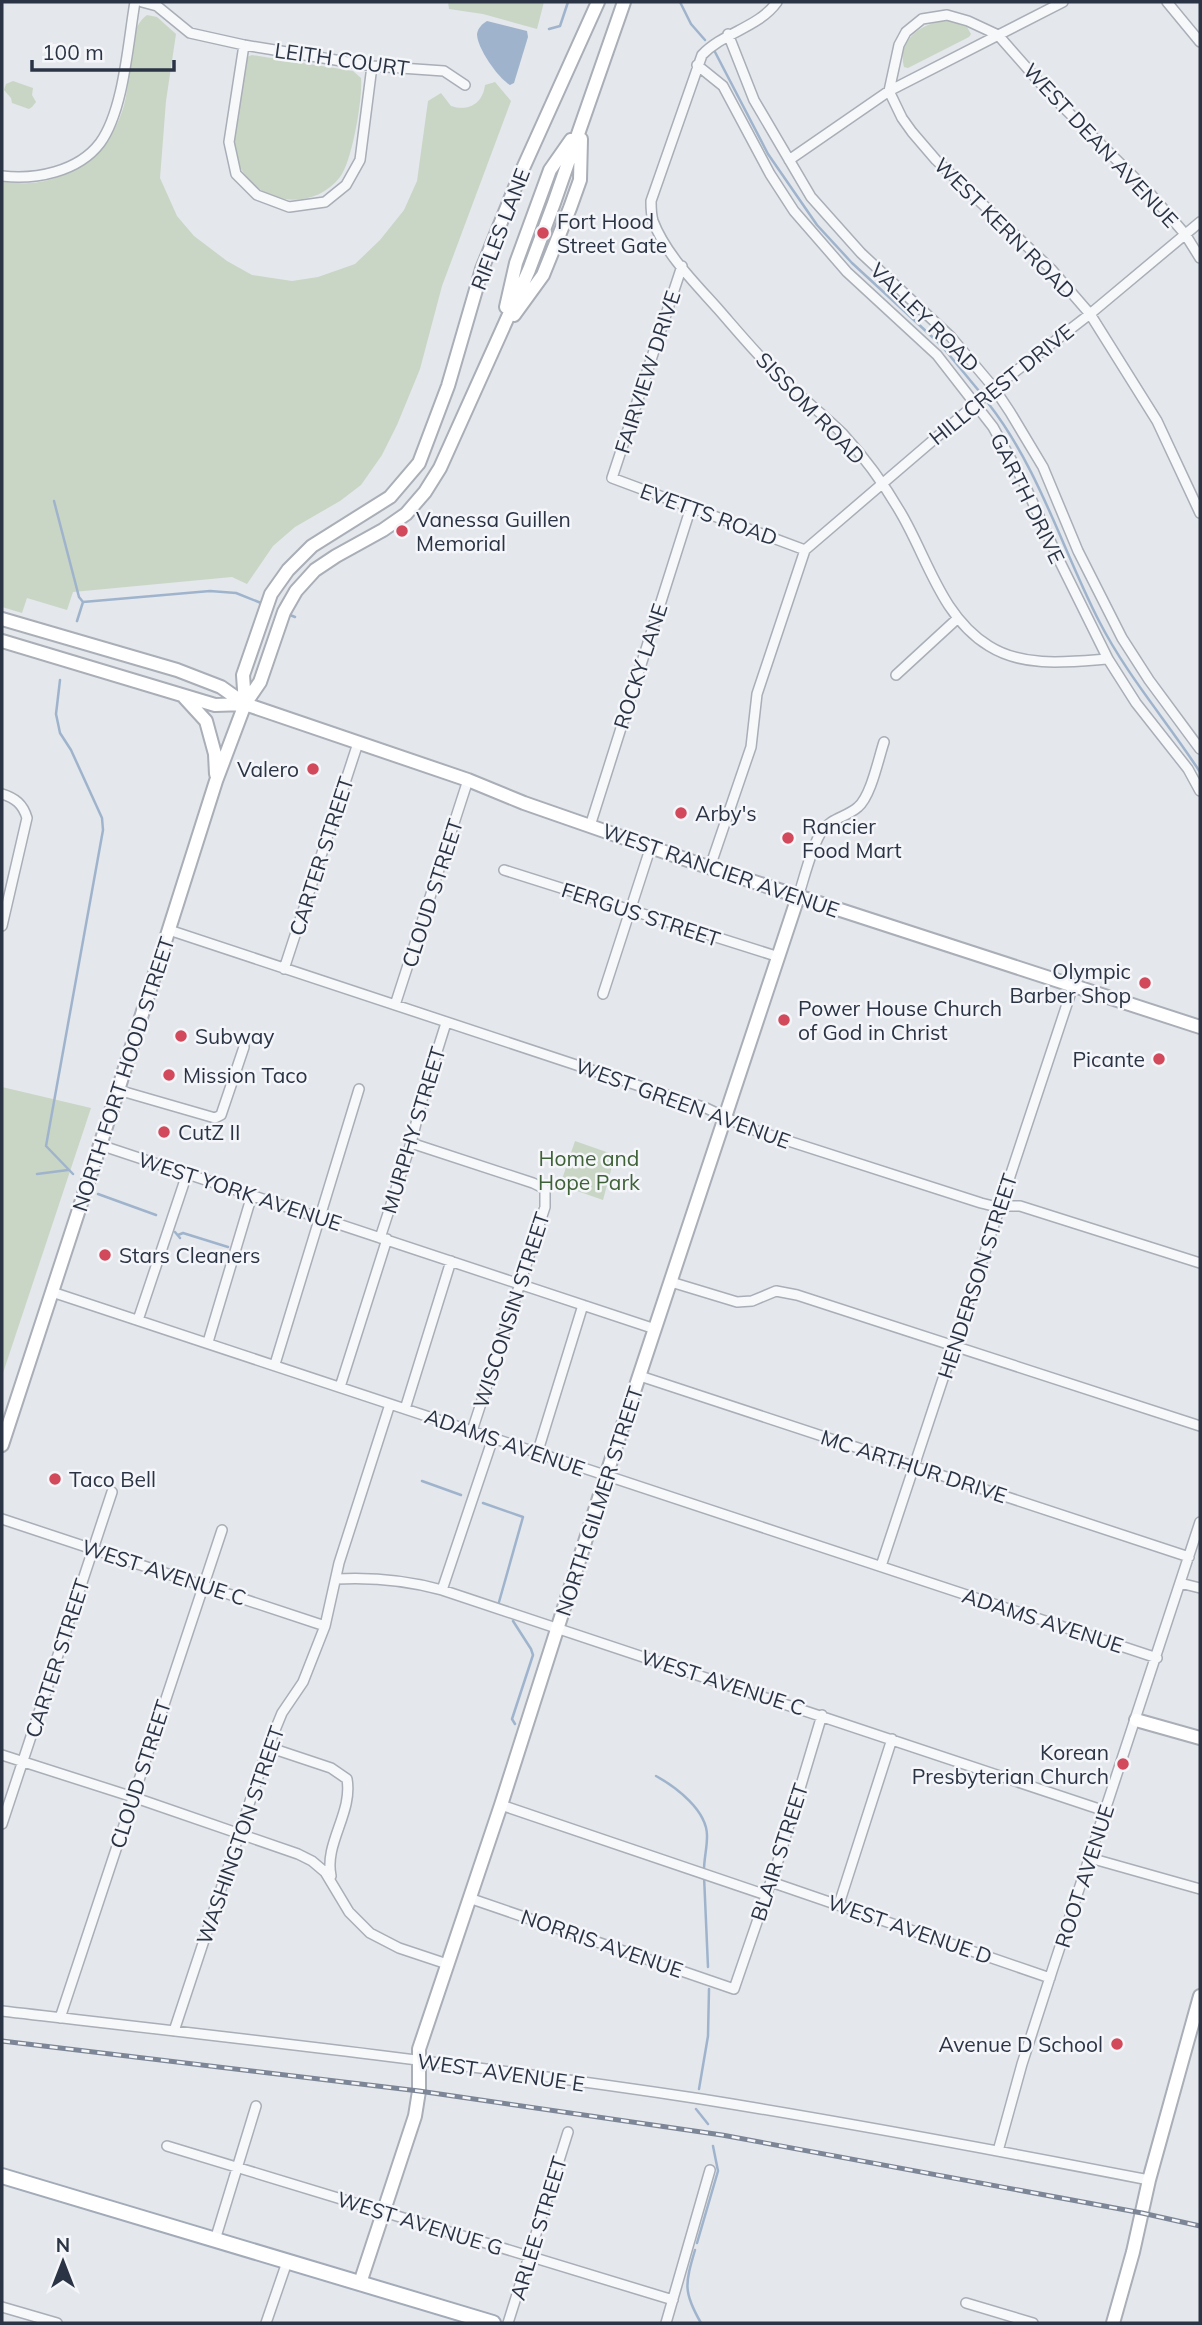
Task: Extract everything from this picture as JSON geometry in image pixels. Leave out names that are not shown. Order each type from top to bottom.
[{"type":"main road","points":[[2,2176],[493,2323]]},
{"type":"street","points":[[2,176],[44,176],[67,167],[99,144],[115,110],[135,2]]},
{"type":"street","name":"LEITH COURT","points":[[142,2],[157,6],[190,33],[244,45],[372,66],[444,71],[466,85]]},
{"type":"street","name":"RIFLES LANE","points":[[419,463],[449,386],[482,269],[520,175],[598,2]]},
{"type":"street","name":"NORTH FORT HOOD STREET","points":[[2,1445],[216,781],[245,704],[260,682],[284,612],[296,591],[314,570],[406,514],[425,492],[440,468],[529,270],[624,2]]},
{"type":"street","points":[[697,65],[712,44],[759,20],[777,2]]},
{"type":"street","points":[[789,160],[889,91],[1063,2]]},
{"type":"street","points":[[1167,2],[1200,42]]},
{"type":"street","points":[[889,91],[898,45],[906,32],[922,19],[947,15],[998,35]]},
{"type":"street","name":"VALLEY ROAD","points":[[728,34],[754,100],[811,197],[861,253],[951,337],[994,388],[1010,412],[1043,467],[1078,551],[1122,638],[1200,749]]},
{"type":"street","name":"WEST DEAN AVENUE","points":[[998,35],[1049,93],[1147,190],[1185,234],[1200,258]]},
{"type":"street","points":[[244,45],[229,142],[236,174],[257,195],[289,207],[325,202],[346,185],[360,160],[372,66]]},
{"type":"street","name":"SISSOM ROAD","points":[[697,65],[651,201],[651,213],[659,233],[682,267],[764,361],[842,433],[863,457],[902,514],[946,602],[958,618],[989,646],[1006,654],[1053,664],[1108,660]]},
{"type":"street","name":"GARTH DRIVE","points":[[697,65],[723,86],[770,174],[794,211],[847,271],[937,355],[993,427],[1023,481],[1108,660],[1136,703],[1188,769],[1200,791]]},
{"type":"street","name":"WEST KERN ROAD","points":[[889,91],[912,132],[957,181],[1051,269],[1090,314],[1157,421],[1200,513]]},
{"type":"street","name":"HILLCREST DRIVE","points":[[805,550],[994,388],[1090,314],[1200,222]]},
{"type":"street","name":"FAIRVIEW DRIVE","points":[[612,478],[682,267]]},
{"type":"street","name":"NORTH FORT HOOD STREET","points":[[245,704],[243,676],[250,650],[271,594],[282,578],[312,546],[340,527],[367,514],[390,497],[419,463]]},
{"type":"street","name":"EVETTS ROAD","points":[[612,478],[805,550]]},
{"type":"street","name":"ROCKY LANE","points":[[590,826],[691,507]]},
{"type":"street","points":[[710,867],[751,747],[757,694],[805,550]]},
{"type":"street","points":[[897,675],[958,618]]},
{"type":"street","points":[[2,619],[177,670],[221,687],[245,704]]},
{"type":"street","points":[[2,641],[215,705],[245,704]]},
{"type":"street","points":[[184,696],[206,721],[215,754],[216,781]]},
{"type":"street","name":"WEST RANCIER AVENUE","points":[[245,704],[797,897],[1200,1027]]},
{"type":"street","name":"NORTH GILMER STREET","points":[[360,2283],[415,2116],[419,2091],[419,2049],[797,897],[822,830],[862,803],[884,742]]},
{"type":"street","name":"CARTER STREET","points":[[284,969],[358,743]]},
{"type":"street","name":"CLOUD STREET","points":[[395,1005],[468,780]]},
{"type":"street","points":[[2,794],[25,808],[27,818],[2,926]]},
{"type":"street","points":[[603,993],[651,846]]},
{"type":"street","name":"FERGUS STREET","points":[[503,870],[779,957]]},
{"type":"street","name":"WEST GREEN AVENUE","points":[[169,930],[706,1108],[748,1128],[981,1203],[1020,1206],[1200,1264]]},
{"type":"street","name":"HENDERSON STREET","points":[[881,1566],[916,1467],[1073,986]]},
{"type":"street","name":"MURPHY STREET","points":[[340,1387],[446,1023]]},
{"type":"street","points":[[118,1090],[215,1118],[221,1115],[244,1047]]},
{"type":"street","points":[[275,1364],[359,1089]]},
{"type":"street","name":"WISCONSIN STREET","points":[[411,1143],[545,1189],[545,1207],[471,1431]]},
{"type":"street","name":"WEST YORK AVENUE","points":[[100,1145],[655,1329]]},
{"type":"street","points":[[138,1320],[187,1174]]},
{"type":"street","points":[[208,1342],[252,1195]]},
{"type":"street","points":[[405,1409],[451,1261]]},
{"type":"street","points":[[671,1282],[737,1302],[752,1301],[776,1291],[784,1292],[1200,1426]]},
{"type":"street","name":"ADAMS AVENUE","points":[[52,1292],[1157,1658]]},
{"type":"street","points":[[537,1454],[583,1305]]},
{"type":"street","name":"MC ARTHUR DRIVE","points":[[640,1376],[1189,1557]]},
{"type":"street","name":"WASHINGTON STREET","points":[[174,2031],[268,1747],[282,1713],[303,1682],[325,1626],[336,1579],[390,1404]]},
{"type":"street","name":"WISCONSIN STREET","points":[[442,1590],[493,1438]]},
{"type":"street","name":"CARTER STREET","points":[[2,1824],[112,1492]]},
{"type":"street","name":"WEST AVENUE C","points":[[2,1519],[325,1626]]},
{"type":"street","name":"ROOT AVENUE","points":[[998,2151],[1022,2064],[1200,1522]]},
{"type":"street","name":"CLOUD STREET","points":[[60,2018],[222,1530]]},
{"type":"street","name":"WEST AVENUE C","points":[[336,1579],[400,1579],[442,1590],[1105,1811]]},
{"type":"street","points":[[1180,1583],[1200,1588]]},
{"type":"street","name":"BLAIR STREET","points":[[734,1989],[771,1882],[822,1715]]},
{"type":"street","points":[[1136,1720],[1200,1738]]},
{"type":"street","points":[[839,1904],[892,1739]]},
{"type":"street","points":[[268,1747],[331,1768],[347,1779],[348,1792],[329,1857],[332,1881]]},
{"type":"street","points":[[2,1755],[240,1833],[312,1861],[325,1872],[349,1912],[370,1933],[399,1948],[447,1964]]},
{"type":"street","points":[[500,1805],[766,1895]]},
{"type":"street","points":[[1090,1857],[1200,1889]]},
{"type":"street","name":"WEST AVENUE D","points":[[771,1882],[1050,1978]]},
{"type":"street","name":"NORRIS AVENUE","points":[[470,1898],[734,1989]]},
{"type":"street","points":[[1113,2323],[1149,2180],[1195,2036],[1200,1996]]},
{"type":"street","name":"WEST AVENUE E","points":[[2,2011],[419,2060],[700,2099],[1149,2180]]},
{"type":"street","points":[[215,2241],[256,2106]]},
{"type":"street","name":"ARLEE STREET","points":[[508,2323],[568,2132]]},
{"type":"street","name":"WEST AVENUE G","points":[[167,2146],[673,2300]]},
{"type":"street","points":[[666,2323],[710,2170]]},
{"type":"street","points":[[266,2323],[287,2262]]},
{"type":"street","points":[[965,2303],[1033,2323]]},
{"type":"street","points":[[2,2307],[57,2323]]},
{"type":"green space","points":[[448,2],[544,2],[537,29],[483,14],[449,9]]},
{"type":"green space","points":[[147,15],[157,17],[176,34],[166,101],[160,178],[177,216],[194,236],[227,261],[252,275],[292,281],[318,277],[355,264],[380,240],[404,210],[417,181],[428,101],[441,93],[451,106],[469,107],[481,97],[485,85],[495,82],[511,101],[442,286],[420,369],[382,455],[361,485],[340,501],[295,527],[273,546],[247,584],[232,577],[73,592],[67,610],[27,598],[22,613],[2,607],[2,182],[29,183],[58,177],[84,163],[105,142],[114,130],[122,111],[134,37],[138,25]]},
{"type":"green space","points":[[950,21],[967,27],[971,34],[969,37],[908,68],[904,67],[904,48],[915,33],[931,24]]},
{"type":"green space","points":[[252,55],[353,71],[361,78],[356,129],[349,158],[340,177],[327,189],[312,197],[296,200],[280,198],[252,183],[241,169],[235,153],[234,120],[245,63],[247,57]]},
{"type":"green space","points":[[13,81],[33,88],[32,95],[36,102],[29,109],[12,103],[4,90],[6,84]]},
{"type":"green space","points":[[2,1087],[91,1108],[2,1376]]},
{"type":"green space","name":"Home and Hope Park","points":[[575,1141],[615,1155],[603,1200],[560,1185]]},
{"type":"water","points":[[487,21],[527,31],[528,37],[514,83],[510,85],[500,76],[480,47],[478,30]]},
{"type":"waterway","points":[[549,29],[560,26],[568,2]]},
{"type":"waterway","points":[[680,2],[691,24],[705,40]]},
{"type":"waterway","points":[[715,52],[768,154],[817,225],[852,263],[941,345],[979,391]]},
{"type":"waterway","points":[[988,403],[1022,454],[1110,641],[1200,772]]},
{"type":"waterway","points":[[54,501],[79,597],[83,602]]},
{"type":"waterway","points":[[77,621],[83,602],[210,591],[236,593],[261,603]]},
{"type":"waterway","points":[[290,615],[295,617]]},
{"type":"waterway","points":[[60,680],[56,714],[60,733],[71,750],[102,818],[103,830],[46,1146],[73,1174]]},
{"type":"waterway","points":[[37,1174],[68,1170]]},
{"type":"waterway","points":[[98,1194],[156,1215]]},
{"type":"waterway","points":[[175,1232],[180,1238]]},
{"type":"waterway","points":[[178,1235],[183,1233],[228,1247]]},
{"type":"waterway","points":[[422,1481],[461,1495]]},
{"type":"waterway","points":[[483,1503],[523,1517],[499,1602]]},
{"type":"waterway","points":[[513,1621],[533,1655],[512,1719],[515,1724]]},
{"type":"waterway","points":[[656,1776],[681,1793],[702,1818],[707,1837],[704,1870]]},
{"type":"waterway","points":[[704,1876],[708,1967]]},
{"type":"waterway","points":[[699,2089],[708,2036],[709,1989]]},
{"type":"waterway","points":[[696,2109],[708,2124]]},
{"type":"waterway","points":[[697,2243],[718,2171],[713,2146]]},
{"type":"waterway","points":[[695,2250],[688,2288],[691,2303],[701,2323]]},
{"type":"railway","points":[[2,2041],[419,2091],[722,2135],[1200,2226]]},
{"type":"place","name":"Fort Hood Street Gate","points":[[543,233]]},
{"type":"place","name":"Vanessa Guillen Memorial","points":[[402,531]]},
{"type":"place","name":"Valero","points":[[313,769]]},
{"type":"place","name":"Arby's","points":[[681,813]]},
{"type":"place","name":"Rancier Food Mart","points":[[788,838]]},
{"type":"place","name":"Olympic Barber Shop","points":[[1145,983]]},
{"type":"place","name":"Power House Church of God in Christ","points":[[784,1020]]},
{"type":"place","name":"Subway","points":[[181,1036]]},
{"type":"place","name":"Picante","points":[[1159,1059]]},
{"type":"place","name":"Mission Taco","points":[[169,1075]]},
{"type":"place","name":"CutZ II","points":[[164,1132]]},
{"type":"place","name":"Stars Cleaners","points":[[105,1255]]},
{"type":"place","name":"Taco Bell","points":[[55,1479]]},
{"type":"place","name":"Korean Presbyterian Church","points":[[1123,1764]]},
{"type":"place","name":"Avenue D School","points":[[1117,2044]]}]
